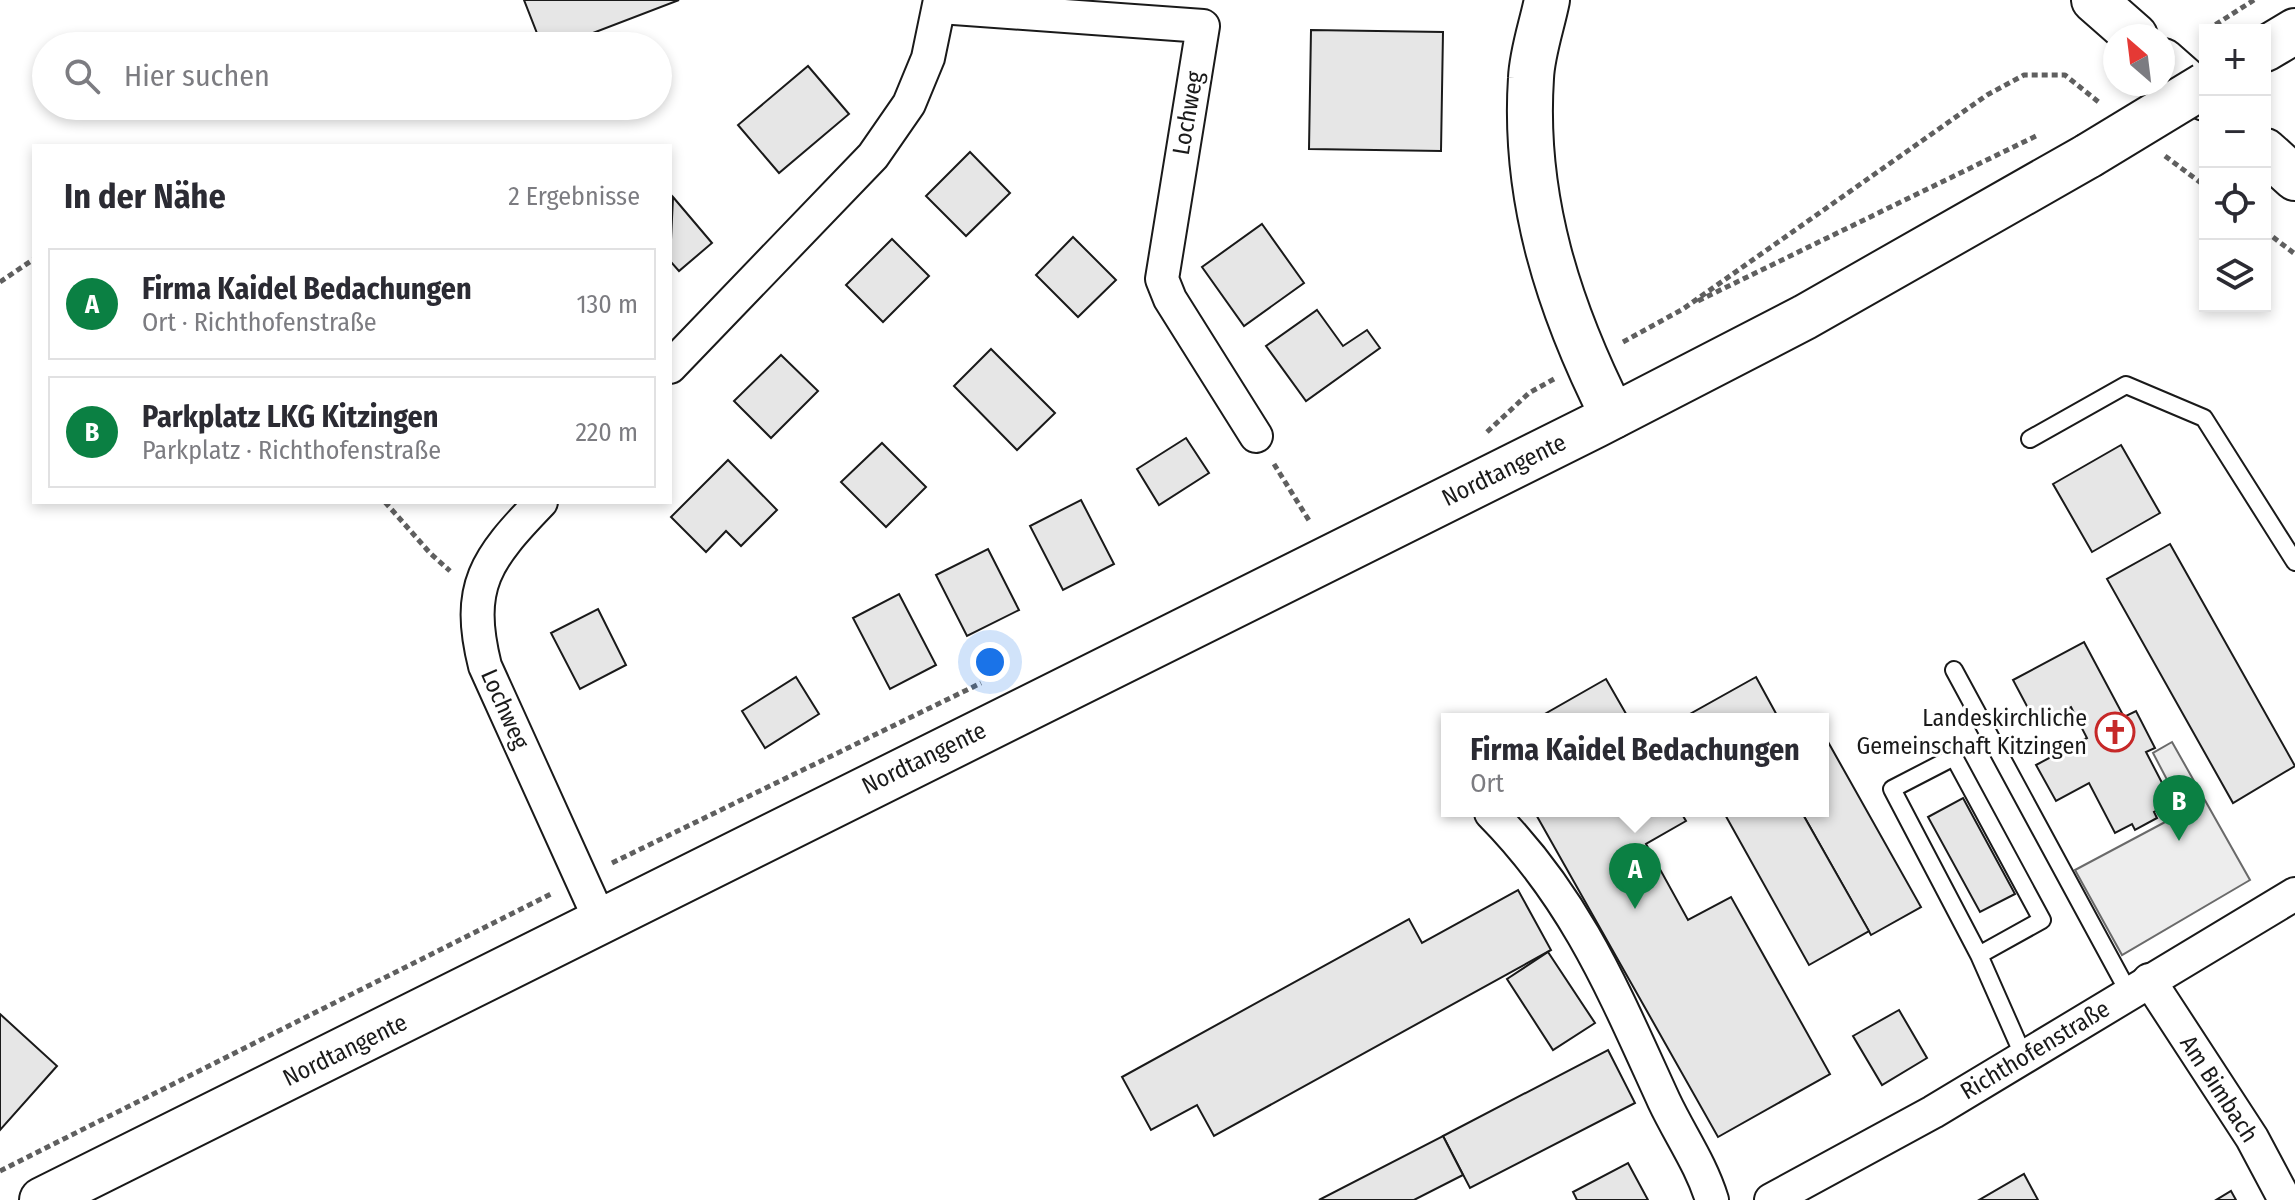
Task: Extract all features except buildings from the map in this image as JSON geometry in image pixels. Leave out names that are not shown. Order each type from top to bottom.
[{"type":"main road","points":[[1547,0],[1531,76],[1530,149],[1539,217],[1568,320],[1613,416]]},
{"type":"main road","points":[[2094,0],[2121,24]]},
{"type":"main road","points":[[2115,0],[2128,24]]},
{"type":"main road","points":[[2175,72],[2203,96]]},
{"type":"main road","name":"Nordtangente","points":[[42,1200],[1613,416],[1805,317],[2088,156],[2199,89]]},
{"type":"main road","points":[[2271,156],[2295,178]]},
{"type":"street","name":"Lochweg","points":[[672,365],[873,156],[909,104],[928,58],[940,3],[1203,26],[1162,279],[1170,299],[1256,436]]},
{"type":"street","name":"Lochweg","points":[[539,504],[491,561],[478,591],[476,628],[485,666],[601,922]]},
{"type":"street","points":[[1495,817],[1531,854],[1599,960],[1670,1112],[1703,1171],[1712,1200]]},
{"type":"street","name":"Richthofenstraße","points":[[1771,1200],[1933,1112],[2295,894]]},
{"type":"street","name":"Am Bimbach","points":[[2139,986],[2252,1138],[2285,1200]]},
{"type":"lane","points":[[2030,439],[2126,385],[2204,418],[2295,562]]},
{"type":"lane","points":[[1954,670],[2139,986]]},
{"type":"lane","points":[[1979,955],[2042,920],[1954,757],[1892,789],[1979,955],[2024,1057]]},
{"type":"path","points":[[2216,24],[2254,0]]},
{"type":"path","points":[[1683,309],[1987,95],[2024,75],[2065,75],[2111,112]]},
{"type":"path","points":[[1481,439],[1529,393],[1587,361],[1683,309],[2048,130]]},
{"type":"path","points":[[2157,150],[2199,182]]},
{"type":"path","points":[[2271,236],[2295,254]]},
{"type":"path","points":[[0,282],[32,260]]},
{"type":"path","points":[[1256,436],[1310,522]]},
{"type":"path","points":[[387,504],[430,553],[478,591]]},
{"type":"path","points":[[1295,529],[1324,515]]},
{"type":"path","points":[[0,1171],[581,879],[995,676]]},
{"type":"shaded area","points":[[2172,742],[2250,880],[2122,955],[2075,870],[2184,812],[2153,753]]},
{"type":"place","name":"Landeskirchliche Gemeinschaft Kitzingen","points":[[2115,732]]},
{"type":"place","name":"Parkplatz LKG Kitzingen","points":[[2179,841]]},
{"type":"place","name":"Firma Kaidel Bedachungen","points":[[1635,909]]}]
